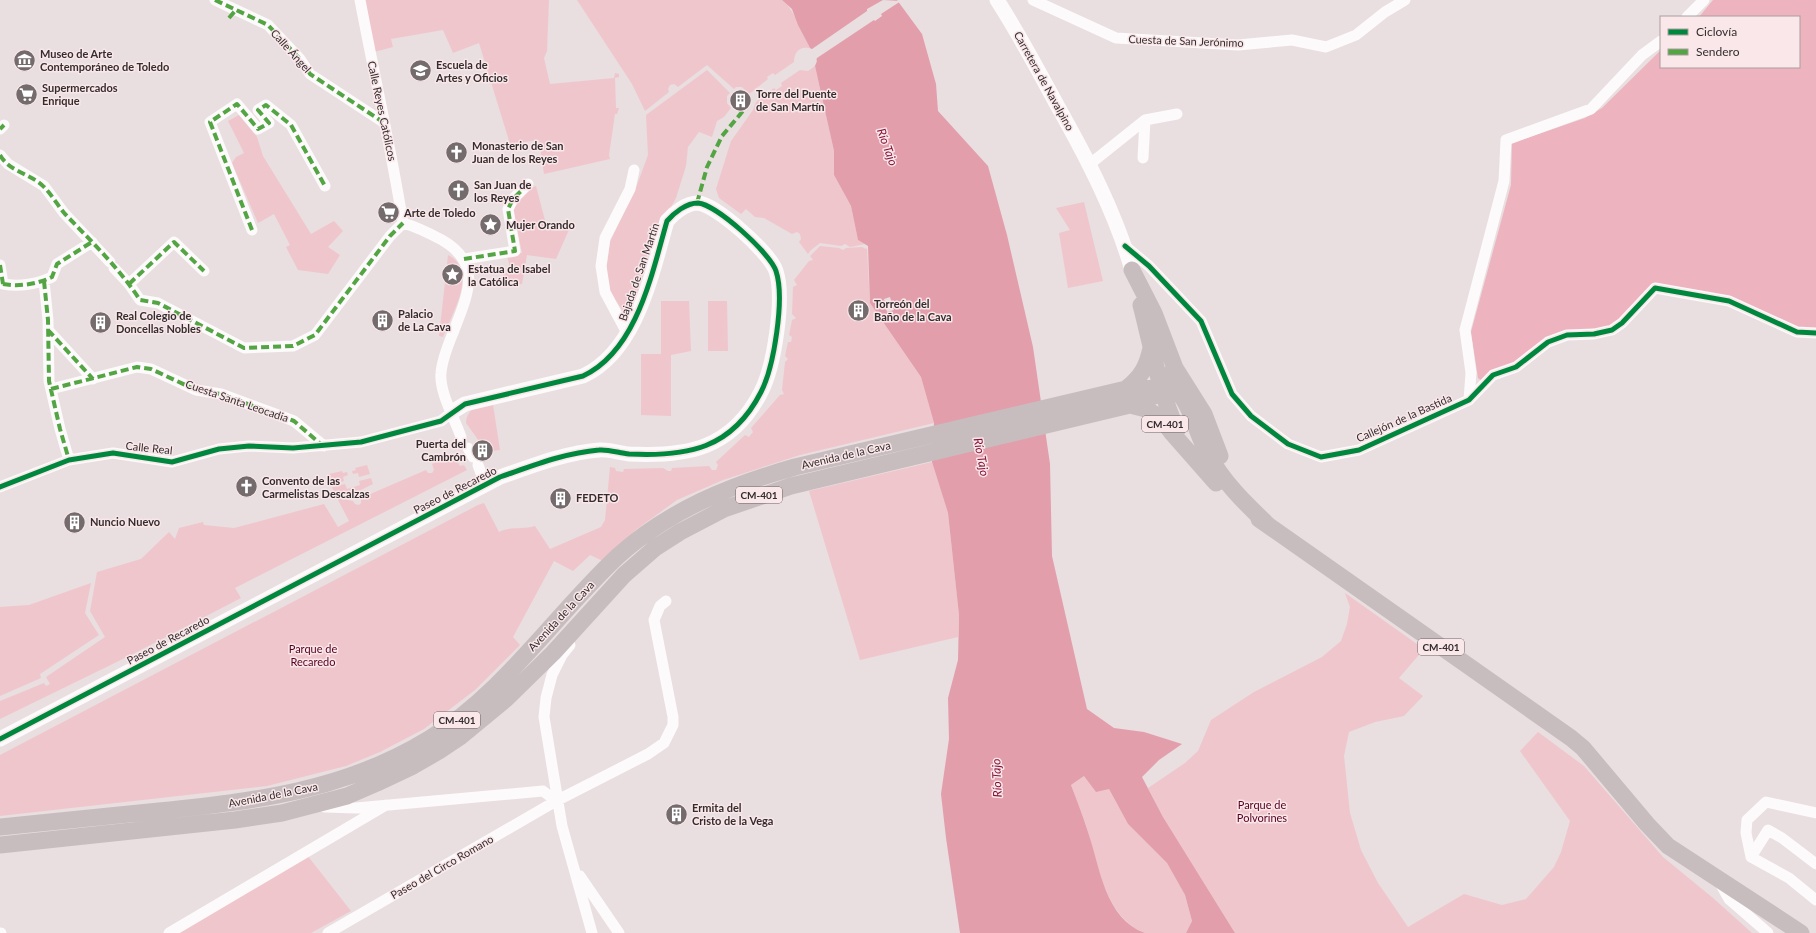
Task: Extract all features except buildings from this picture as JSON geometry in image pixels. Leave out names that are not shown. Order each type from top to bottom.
[{"type":"main road","points":[[1132,270],[1150,338],[1151,348],[1171,417],[1192,456]]},
{"type":"main road","points":[[1132,270],[1154,313],[1175,368],[1204,414],[1224,465],[1233,480],[1268,525]]},
{"type":"main road","points":[[1128,397],[1142,374],[1151,348]]},
{"type":"main road","points":[[1162,387],[1175,368]]},
{"type":"main road","name":"CM-401","points":[[1128,397],[1162,387],[1174,388],[1183,397],[1207,454],[1220,474],[1234,493],[1268,525]]},
{"type":"main road","name":"CM-401","points":[[1128,397],[1154,412],[1228,497],[1572,738],[1583,748],[1647,824],[1668,846],[1794,931]]},
{"type":"main road","name":"Avenida de la Cava","points":[[0,827],[213,806],[269,798],[326,785],[390,760],[430,738],[480,701],[521,660],[574,600],[620,555],[666,520],[700,501],[742,483],[795,467],[842,464],[1060,421],[1128,397]]},
{"type":"main road","name":"Avenida de la Cava","points":[[0,845],[235,820],[312,806],[347,796],[413,766],[460,737],[528,679],[624,575],[655,548],[680,532],[724,509],[747,499],[791,486],[842,464],[1128,397]]},
{"type":"street","name":"Calle Ángel","points":[[215,0],[232,14],[268,25],[300,59],[310,74],[383,122]]},
{"type":"street","name":"Calle Reyes Católicos","points":[[360,0],[383,122],[397,180],[403,223]]},
{"type":"street","name":"Carretera de Navalpino","points":[[997,0],[1016,30],[1090,164],[1125,246],[1132,270]]},
{"type":"street","name":"Cuesta de San Jerónimo","points":[[1033,0],[1116,38],[1238,45],[1292,40],[1326,47],[1356,35],[1384,12],[1405,0]]},
{"type":"street","points":[[1688,16],[1704,0]]},
{"type":"street","name":"Callejón de la Bastida","points":[[1469,400],[1471,373],[1464,330],[1504,181],[1506,140],[1591,109],[1642,55],[1660,42]]},
{"type":"street","points":[[252,230],[210,122],[237,104],[258,129],[269,123],[258,110],[266,105],[291,125],[326,186]]},
{"type":"street","points":[[1090,164],[1145,120],[1177,114]]},
{"type":"street","points":[[1143,158],[1145,120]]},
{"type":"street","points":[[1,156],[8,164],[44,186],[64,212],[129,284],[140,300],[158,303],[244,348],[293,346],[315,335],[390,236],[403,223],[419,227],[445,242],[456,250],[464,259],[468,268],[469,283],[466,300],[446,350],[441,373],[442,385],[461,437]]},
{"type":"street","points":[[627,333],[605,292],[601,266],[605,238],[630,189],[634,170]]},
{"type":"street","points":[[464,259],[515,251],[508,209],[513,199],[528,184]]},
{"type":"street","name":"Bajada de San Martín","points":[[452,412],[465,404],[587,374],[615,351],[635,322],[667,221],[675,212],[697,203]]},
{"type":"street","name":"Paseo de Recaredo","points":[[0,739],[485,484],[571,454],[600,450],[627,454],[692,451],[710,444],[730,432],[745,418],[769,378],[773,359],[779,288],[776,270],[759,247],[709,207],[697,203]]},
{"type":"street","points":[[0,265],[2,285],[13,286],[44,281],[52,277],[57,264],[92,242]]},
{"type":"street","points":[[129,284],[174,242],[204,271]]},
{"type":"street","name":"Callejón de la Bastida","points":[[1125,246],[1149,266],[1201,321],[1232,394],[1251,416],[1288,444],[1322,457],[1358,450],[1469,400],[1493,375],[1516,367],[1548,342],[1567,335],[1594,334],[1612,330],[1622,322],[1655,288],[1729,301],[1797,332],[1816,333]]},
{"type":"street","points":[[44,281],[51,389],[60,429],[70,460]]},
{"type":"street","points":[[48,330],[93,379]]},
{"type":"street","name":"Cuesta Santa Leocadia","points":[[51,389],[137,367],[151,369],[196,390],[221,394],[294,421],[324,446]]},
{"type":"street","name":"Calle Real","points":[[0,487],[70,460],[113,453],[172,462],[219,449],[249,446],[293,448],[361,442],[441,421],[452,412]]},
{"type":"street","points":[[473,456],[485,484]]},
{"type":"street","name":"Avenida de la Cava","points":[[575,869],[564,838],[556,801],[544,717],[546,698],[552,675],[562,655],[617,594],[680,532]]},
{"type":"street","name":"Paseo del Circo Romano","points":[[328,933],[556,801],[642,758],[658,748],[669,735],[673,725],[673,717],[654,620],[660,606],[666,601]]},
{"type":"street","points":[[312,806],[356,808],[543,791],[556,801]]},
{"type":"street","points":[[1816,813],[1766,802],[1747,820],[1746,833],[1751,857],[1789,878],[1816,900]]},
{"type":"street","points":[[169,933],[386,805]]},
{"type":"street","points":[[1751,857],[1768,830],[1782,838],[1816,864]]},
{"type":"street","points":[[575,869],[592,933]]},
{"type":"street","points":[[575,869],[619,933]]},
{"type":"street","points":[[1717,879],[1729,899],[1768,933]]},
{"type":"green space","points":[[364,0],[549,0],[547,51],[544,58],[550,84],[614,78],[615,73],[619,74],[619,77],[615,78],[616,108],[619,108],[617,114],[615,114],[609,155],[610,159],[544,174],[539,140],[510,144],[479,43],[453,53],[443,30],[391,39],[393,47],[374,52]]},
{"type":"green space","points":[[577,0],[782,0],[790,8],[812,49],[801,48],[795,55],[794,62],[775,75],[773,73],[767,77],[768,79],[749,94],[742,87],[736,87],[734,89],[707,65],[678,87],[674,84],[670,85],[668,89],[669,92],[645,111],[632,84]]},
{"type":"green space","points":[[815,66],[834,151],[834,175],[851,206],[858,240],[865,244],[850,247],[845,244],[841,246],[820,243],[808,254],[799,242],[801,239],[800,234],[797,232],[792,234],[764,218],[755,217],[746,209],[741,214],[719,198],[716,189],[731,141],[753,110],[756,102],[774,88],[776,90],[782,86],[781,83],[800,70],[808,71]]},
{"type":"green space","points":[[707,70],[730,93],[727,96],[727,103],[731,108],[724,117],[717,121],[712,137],[699,132],[688,147],[686,166],[676,198],[649,247],[634,309],[628,318],[611,294],[606,272],[610,242],[637,185],[648,155],[646,115]]},
{"type":"green space","points":[[239,115],[257,137],[263,156],[311,234],[334,221],[343,231],[328,247],[340,255],[328,274],[298,270],[286,247],[290,245],[274,214],[258,223],[232,163],[236,157],[244,153],[228,121]]},
{"type":"green space","points":[[536,186],[547,228],[572,223],[556,259],[527,255],[522,284],[510,285],[502,274],[511,272],[507,255],[522,253],[513,209],[528,189]]},
{"type":"green space","points":[[1084,202],[1103,281],[1068,288],[1059,233],[1070,230],[1056,208]]},
{"type":"green space","name":"Parque de Recaredo","points":[[820,246],[839,248],[843,250],[846,248],[867,248],[870,303],[921,377],[934,423],[800,455],[723,480],[677,500],[637,529],[603,561],[590,555],[573,571],[554,561],[513,637],[520,645],[475,690],[424,729],[380,752],[346,766],[267,786],[0,816],[0,755],[478,505],[484,503],[499,532],[508,529],[535,526],[550,549],[601,527],[605,520],[610,467],[615,468],[616,471],[623,472],[624,469],[663,468],[671,471],[672,468],[709,466],[712,470],[716,470],[718,465],[716,462],[745,435],[749,437],[753,432],[751,428],[780,395],[784,394],[782,390],[785,362],[788,359],[785,356],[788,342],[791,342],[792,337],[789,335],[792,320],[796,318],[792,314],[793,287],[797,285],[794,280],[809,261],[813,260],[810,256]],"holes":[[[863,301],[866,316],[852,319],[849,304]]]},
{"type":"green space","points":[[448,255],[457,262],[462,271],[462,281],[457,305],[443,337],[439,336]]},
{"type":"green space","points":[[661,301],[689,301],[691,351],[671,355],[671,416],[641,415],[641,354],[661,354]]},
{"type":"green space","points":[[708,301],[727,301],[728,351],[708,351]]},
{"type":"green space","points":[[492,398],[500,450],[491,451],[488,445],[484,448],[466,423],[469,414],[475,407]]},
{"type":"green space","points":[[453,454],[460,466],[464,465],[467,470],[235,588],[241,598],[129,656],[0,719],[0,701],[44,683],[46,686],[50,684],[46,677],[105,637],[90,611],[97,572],[141,559],[169,532],[175,539],[179,528],[203,522],[204,525],[234,528],[324,504],[338,527],[349,521],[337,498],[353,501],[355,504],[359,505],[361,503],[361,498],[426,470],[428,473],[432,473],[434,470],[432,464]]},
{"type":"green space","points":[[932,462],[948,513],[959,615],[958,637],[860,660],[809,491]]},
{"type":"green space","points":[[367,465],[370,474],[359,477],[358,473],[353,474],[352,471],[356,470],[355,468]]},
{"type":"green space","points":[[342,471],[343,473],[347,472],[348,475],[343,477],[344,481],[331,484],[329,474]]},
{"type":"green space","points":[[371,478],[373,484],[355,493],[334,492],[332,487],[345,484],[347,489],[360,485],[359,481]]},
{"type":"green space","points":[[91,583],[85,613],[99,635],[40,674],[41,678],[0,696],[0,607],[29,605]]},
{"type":"green space","name":"Parque de Polvorines","points":[[1345,593],[1424,649],[1399,678],[1423,696],[1404,716],[1375,722],[1349,732],[1344,756],[1350,813],[1361,850],[1378,883],[1408,927],[1464,894],[1502,905],[1526,899],[1554,867],[1561,852],[1570,821],[1520,751],[1538,732],[1584,766],[1663,857],[1713,898],[1752,933],[1235,933],[1163,817],[1148,788],[1185,763],[1198,751],[1211,720],[1254,692],[1322,657],[1341,641],[1347,624],[1350,607]]},
{"type":"green space","points":[[1084,776],[1109,789],[1128,824],[1167,863],[1185,895],[1192,921],[1186,933],[1145,933],[1132,926],[1122,917],[1113,905],[1106,892],[1087,829],[1071,785]]},
{"type":"green space","points":[[307,855],[351,911],[311,933],[178,933]]},
{"type":"shaded area","points":[[1713,0],[1816,0],[1816,332],[1797,330],[1730,300],[1655,287],[1612,329],[1567,334],[1483,382],[1478,378],[1471,332],[1511,185],[1512,143],[1585,118],[1602,108],[1660,51],[1660,68],[1800,68],[1800,16],[1700,16]]},
{"type":"water","name":"Río Tajo","points":[[782,0],[897,0],[922,34],[936,84],[938,111],[988,166],[1007,235],[1033,347],[1050,464],[1052,556],[1087,709],[1114,728],[1144,732],[1182,744],[1159,760],[1142,777],[1163,817],[1235,933],[1186,933],[1192,921],[1185,895],[1167,863],[1128,824],[1109,789],[1096,792],[1084,776],[1071,785],[1086,826],[1106,890],[1121,916],[1132,926],[1145,933],[960,933],[941,794],[949,739],[948,698],[958,660],[959,615],[948,513],[932,462],[934,423],[921,377],[870,303],[868,246],[858,240],[851,206],[834,175],[834,151],[815,66],[817,61],[798,25],[792,9]],"holes":[[[890,297],[894,310],[887,312],[884,299]]]},
{"type":"pier","points":[[883,0],[901,1],[881,14],[882,16],[875,21],[874,20],[817,58],[813,68],[815,59],[809,48],[812,49],[867,11],[867,9]]},
{"type":"marked path","points":[[215,0],[268,25],[300,59],[310,74],[383,122]]},
{"type":"marked path","points":[[229,18],[235,11]]},
{"type":"marked path","points":[[252,230],[210,122],[237,104],[258,129],[269,123],[258,110],[266,105],[291,125],[325,186]]},
{"type":"marked path","points":[[697,203],[707,167],[722,136],[748,105]]},
{"type":"marked path","points":[[0,129],[4,125]]},
{"type":"marked path","points":[[0,155],[9,165],[39,183],[50,193],[65,214],[114,266],[140,300],[158,303],[244,348],[293,346],[315,335],[390,236],[403,223]]},
{"type":"marked path","points":[[464,259],[515,251],[508,209],[513,199],[528,184]]},
{"type":"marked path","points":[[3,284],[28,284],[52,277],[57,264],[92,242]]},
{"type":"marked path","points":[[129,284],[174,242],[204,271]]},
{"type":"marked path","points":[[0,265],[3,284]]},
{"type":"marked path","points":[[44,281],[48,320],[49,381],[69,460]]},
{"type":"marked path","points":[[48,330],[93,379]]},
{"type":"marked path","points":[[51,389],[137,367],[151,369],[196,390],[221,394],[294,421],[323,446]]},
{"type":"cycle path","points":[[0,487],[69,460],[113,453],[172,462],[219,449],[249,446],[293,448],[361,442],[441,421],[465,404],[583,376],[601,364],[617,349],[640,309],[667,221],[681,209],[694,203],[707,206],[742,231],[764,253],[776,271],[779,315],[774,350],[766,381],[749,411],[736,426],[722,437],[706,446],[670,454],[629,454],[602,450],[573,454],[548,460],[500,477],[0,739]]},
{"type":"cycle path","points":[[1125,246],[1149,266],[1201,321],[1232,394],[1251,416],[1288,444],[1321,457],[1359,450],[1469,400],[1493,375],[1516,367],[1548,342],[1567,335],[1594,334],[1612,330],[1622,323],[1655,288],[1729,301],[1797,332],[1816,333]]},
{"type":"place","name":"Museo de Arte Contemporáneo de Toledo","points":[[25,60]]},
{"type":"place","name":"Escuela de Artes y Oficios","points":[[420,71]]},
{"type":"place","name":"Supermercados Enrique","points":[[26,94]]},
{"type":"place","name":"Torre del Puente de San Martín","points":[[741,100]]},
{"type":"place","name":"Monasterio de San Juan de los Reyes","points":[[457,152]]},
{"type":"place","name":"San Juan de los Reyes","points":[[459,191]]},
{"type":"place","name":"Arte de Toledo","points":[[389,213]]},
{"type":"place","name":"Mujer Orando","points":[[491,225]]},
{"type":"place","name":"Estatua de Isabel la Católica","points":[[453,275]]},
{"type":"place","name":"Torreón del Baño de la Cava","points":[[858,310]]},
{"type":"place","name":"Palacio de La Cava","points":[[383,320]]},
{"type":"place","name":"Real Colegio de Doncellas Nobles","points":[[100,322]]},
{"type":"place","name":"Puerta del Cambrón","points":[[482,450]]},
{"type":"place","name":"Convento de las Carmelistas Descalzas","points":[[246,487]]},
{"type":"place","name":"FEDETO","points":[[560,498]]},
{"type":"place","name":"Nuncio Nuevo","points":[[75,522]]},
{"type":"place","name":"Ermita del Cristo de la Vega","points":[[677,814]]}]
